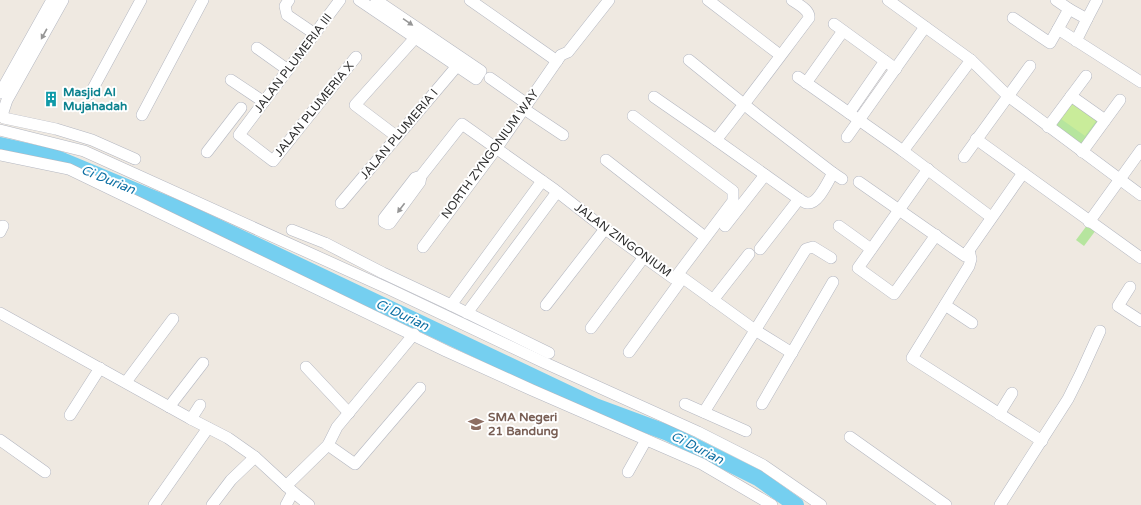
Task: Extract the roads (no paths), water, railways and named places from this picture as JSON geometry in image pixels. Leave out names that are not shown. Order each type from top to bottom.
[{"type":"street","points":[[52,0],[2,96],[3,115],[5,119],[56,129],[92,140],[135,159]]},
{"type":"street","points":[[2,96],[63,0]]},
{"type":"street","points":[[90,94],[141,0]]},
{"type":"street","points":[[142,115],[203,0]]},
{"type":"street","points":[[289,0],[285,6],[287,15],[314,34]]},
{"type":"street","name":"JALAN PLUMERIA III","points":[[246,126],[340,0]]},
{"type":"street","points":[[360,0],[376,2],[481,71],[476,79],[415,38],[376,2]]},
{"type":"street","points":[[470,0],[557,61]]},
{"type":"street","name":"NORTH ZYNGONIUM WAY","points":[[423,247],[496,149],[561,55],[568,52],[609,0]]},
{"type":"street","points":[[708,0],[780,55]]},
{"type":"street","points":[[716,140],[809,18],[810,16],[808,11],[792,0]]},
{"type":"street","points":[[888,0],[971,60],[1008,96],[1141,196]]},
{"type":"street","points":[[1056,0],[1087,19]]},
{"type":"street","points":[[1076,41],[1097,0]]},
{"type":"street","points":[[1013,18],[1050,43],[1070,9]]},
{"type":"street","points":[[834,24],[896,69]]},
{"type":"street","points":[[847,137],[925,27]]},
{"type":"street","points":[[1058,29],[1141,82]]},
{"type":"street","points":[[843,31],[802,80],[928,169],[991,217]]},
{"type":"street","points":[[396,136],[355,105],[415,38]]},
{"type":"street","points":[[257,48],[288,70]]},
{"type":"street","name":"JALAN PLUMERIA X","points":[[246,126],[239,135],[273,161],[356,58]]},
{"type":"street","points":[[654,97],[799,199],[807,203],[815,201],[837,176],[744,105],[689,60]]},
{"type":"street","points":[[903,151],[971,60]]},
{"type":"street","points":[[849,113],[885,61]]},
{"type":"street","name":"JALAN PLUMERIA I","points":[[341,203],[396,136],[457,66]]},
{"type":"street","points":[[964,157],[1030,66]]},
{"type":"street","points":[[1048,127],[1086,76]]},
{"type":"street","points":[[490,78],[525,107],[563,135]]},
{"type":"street","points":[[231,80],[264,102]]},
{"type":"street","points":[[1071,96],[1106,120]]},
{"type":"street","points":[[1082,152],[1120,100]]},
{"type":"street","points":[[207,152],[241,108]]},
{"type":"street","points":[[629,352],[679,283],[678,274],[733,201],[733,191],[634,116]]},
{"type":"street","points":[[234,118],[246,126]]},
{"type":"street","name":"JALAN ZINGONIUM","points":[[421,176],[462,124],[673,278],[683,278],[752,328],[792,353]]},
{"type":"street","points":[[0,130],[84,151],[389,289],[543,362],[698,432],[763,465],[812,503]]},
{"type":"street","points":[[976,140],[1141,258]]},
{"type":"street","points":[[1090,222],[1141,150]]},
{"type":"street","points":[[0,155],[69,170],[525,386],[702,464],[772,505]]},
{"type":"street","points":[[606,160],[705,237]]},
{"type":"street","points":[[928,169],[858,268],[894,294],[936,235]]},
{"type":"street","points":[[859,182],[965,256],[1023,173]]},
{"type":"street","points":[[725,226],[765,175]]},
{"type":"street","points":[[451,305],[550,187]]},
{"type":"street","points":[[467,313],[550,187]]},
{"type":"street","points":[[760,250],[799,199]]},
{"type":"street","points":[[839,226],[871,249]]},
{"type":"street","points":[[546,305],[605,229]]},
{"type":"street","points":[[292,230],[325,244],[549,353]]},
{"type":"street","points":[[704,412],[752,328],[783,286],[806,249],[813,247],[831,258]]},
{"type":"street","points":[[968,250],[971,259],[969,266],[912,358],[1042,441]]},
{"type":"street","points":[[714,300],[749,254]]},
{"type":"street","points":[[591,328],[644,257]]},
{"type":"street","points":[[762,404],[833,282]]},
{"type":"street","points":[[1130,287],[1118,306],[1140,317]]},
{"type":"street","points":[[945,305],[972,323]]},
{"type":"street","points":[[0,315],[228,438],[255,457],[310,505]]},
{"type":"street","points":[[126,382],[172,319]]},
{"type":"street","points":[[1000,505],[1042,441],[1080,375],[1100,331]]},
{"type":"street","points":[[286,505],[290,489],[328,445],[334,433],[349,413],[414,334]]},
{"type":"street","points":[[169,407],[203,363]]},
{"type":"street","points":[[306,367],[349,413]]},
{"type":"street","points":[[70,415],[100,368]]},
{"type":"street","points":[[328,445],[355,464],[420,388]]},
{"type":"street","points":[[999,414],[1012,393]]},
{"type":"street","points":[[685,404],[746,431]]},
{"type":"street","points":[[191,419],[200,405]]},
{"type":"street","points":[[154,505],[208,428]]},
{"type":"street","points":[[850,437],[946,505]]},
{"type":"street","points":[[0,440],[45,472]]},
{"type":"street","points":[[628,472],[646,440]]},
{"type":"street","points":[[212,505],[231,480],[255,457]]},
{"type":"waterway","name":"Ci Durian","points":[[0,145],[54,157],[184,211],[595,406],[668,433],[758,478],[796,505]]},
{"type":"place","name":"Masjid Al Mujahadah","points":[[51,99]]},
{"type":"place","name":"SMA Negeri 21 Bandung","points":[[476,424]]}]
